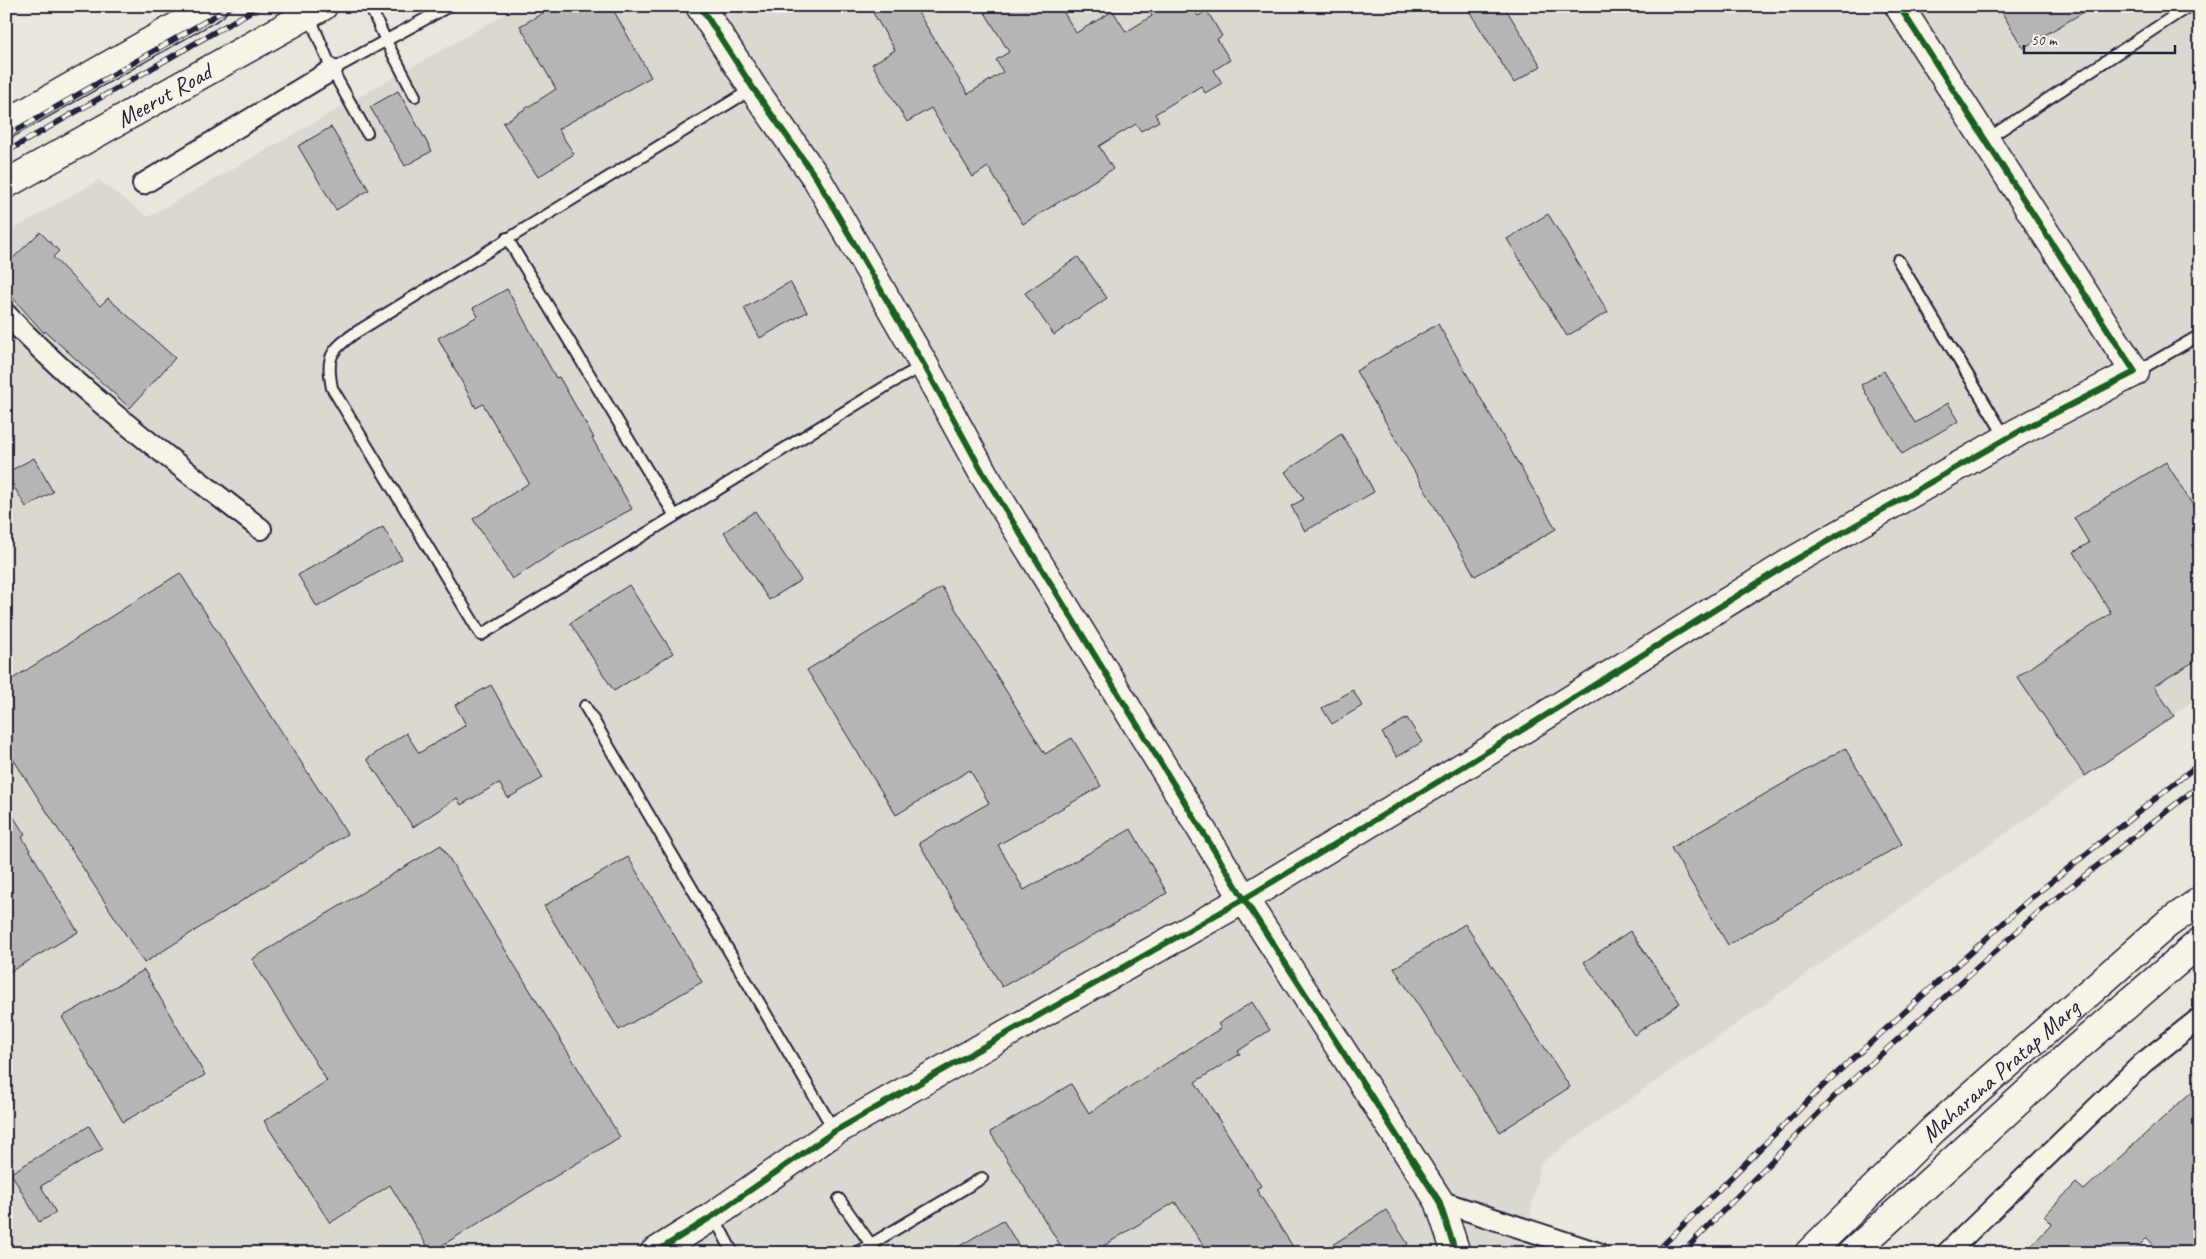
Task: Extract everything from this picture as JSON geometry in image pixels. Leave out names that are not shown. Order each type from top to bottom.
[{"type":"street","points":[[6,124],[213,6]]},
{"type":"street","points":[[700,6],[753,88],[817,179],[924,365],[983,473],[1244,899],[1439,1201],[1456,1253]]},
{"type":"street","points":[[654,1253],[713,1216],[835,1131],[1244,899],[1474,760],[1793,561],[2006,439],[2135,372],[1899,6]]},
{"type":"street","name":"Meerut Road","points":[[6,184],[316,10]]},
{"type":"street","points":[[144,184],[332,70]]},
{"type":"street","points":[[6,314],[37,347],[142,435],[261,529]]},
{"type":"street","name":"Maharana Pratap Marg","points":[[1809,1253],[1934,1129],[2152,937],[2200,901]]},
{"type":"street","name":"Maharana Pratap Marg","points":[[1852,1253],[2072,1052],[2183,954],[2200,942]]},
{"type":"street","points":[[1947,1253],[2143,1063],[2200,1018]]},
{"type":"street","points":[[1439,1201],[1598,1253]]},
{"type":"lane","points":[[370,6],[415,96]]},
{"type":"lane","points":[[332,70],[449,6]]},
{"type":"lane","points":[[1986,139],[2189,6]]},
{"type":"lane","points":[[316,10],[332,70],[367,132]]},
{"type":"lane","points":[[753,88],[506,238],[336,346],[328,366],[332,388],[481,635],[888,385],[924,365]]},
{"type":"lane","points":[[506,238],[675,516]]},
{"type":"lane","points":[[1898,260],[2006,439]]},
{"type":"lane","points":[[2135,372],[2200,335]]},
{"type":"lane","points":[[585,706],[835,1131]]},
{"type":"lane","points":[[856,1253],[874,1248],[982,1178]]},
{"type":"lane","points":[[839,1199],[874,1248]]},
{"type":"lane","points":[[713,1216],[733,1253]]},
{"type":"shaded area","points":[[519,6],[2200,6],[2200,696],[1540,1163],[1524,1253],[6,1253],[6,233],[99,180],[148,217]]},
{"type":"building","points":[[555,6],[611,6],[651,77],[558,129],[574,154],[538,177],[503,123],[556,89],[520,26]]},
{"type":"building","points":[[869,6],[914,6],[968,94],[1003,72],[996,60],[1009,52],[981,6],[1060,6],[1076,33],[1113,11],[1126,32],[1152,16],[1147,6],[1192,6],[1198,16],[1207,11],[1222,36],[1217,39],[1230,60],[1214,70],[1222,83],[1205,93],[1201,86],[1155,114],[1159,121],[1141,131],[1136,124],[1099,146],[1113,169],[1023,224],[988,167],[973,177],[931,108],[907,122],[872,64],[895,50]]},
{"type":"building","points":[[1466,6],[1504,6],[1541,66],[1514,83]]},
{"type":"building","points":[[1998,6],[2094,6],[2023,48]]},
{"type":"building","points":[[398,91],[432,151],[405,166],[370,107]]},
{"type":"building","points":[[331,127],[369,190],[336,210],[298,146]]},
{"type":"building","points":[[1548,214],[1608,312],[1567,336],[1507,239]]},
{"type":"building","points":[[40,232],[59,251],[53,257],[100,306],[108,298],[175,358],[130,408],[45,331],[44,333],[6,290],[6,265]]},
{"type":"building","points":[[1078,257],[1107,298],[1054,335],[1025,293]]},
{"type":"building","points":[[790,282],[807,312],[760,338],[744,308]]},
{"type":"building","points":[[507,289],[556,378],[559,377],[594,438],[592,438],[632,509],[567,544],[512,579],[473,519],[529,483],[483,404],[476,408],[438,338],[478,316],[473,308]]},
{"type":"building","points":[[1438,324],[1556,529],[1475,576],[1356,371]]},
{"type":"building","points":[[1884,371],[1915,423],[1948,403],[1959,421],[1902,454],[1861,385]]},
{"type":"building","points":[[1341,434],[1356,456],[1374,492],[1305,531],[1291,506],[1304,499],[1285,472]]},
{"type":"building","points":[[34,458],[53,492],[26,507],[6,473]]},
{"type":"building","points":[[2166,462],[2200,517],[2200,658],[2154,686],[2174,716],[2085,776],[2017,677],[2111,613],[2074,552],[2089,543],[2074,518]]},
{"type":"building","points":[[755,511],[801,580],[769,600],[724,532]]},
{"type":"building","points":[[383,527],[402,559],[317,607],[298,575]]},
{"type":"building","points":[[180,573],[347,834],[144,963],[6,748],[6,683]]},
{"type":"building","points":[[629,585],[673,653],[614,691],[570,623]]},
{"type":"building","points":[[942,587],[1045,754],[1072,738],[1101,786],[998,845],[1024,890],[1131,829],[1167,893],[1002,987],[919,843],[989,803],[970,770],[896,815],[807,670]]},
{"type":"building","points":[[491,685],[543,778],[508,798],[499,783],[461,805],[457,798],[413,827],[367,759],[406,733],[419,753],[466,725],[455,705]]},
{"type":"building","points":[[1353,690],[1362,706],[1332,724],[1322,708]]},
{"type":"building","points":[[1407,718],[1422,742],[1397,757],[1382,733]]},
{"type":"building","points":[[1845,748],[1902,844],[1728,945],[1671,848]]},
{"type":"building","points":[[6,805],[25,835],[22,837],[78,932],[6,974]]},
{"type":"building","points":[[441,845],[620,1137],[431,1252],[390,1185],[330,1223],[264,1121],[327,1081],[252,959]]},
{"type":"building","points":[[628,857],[702,982],[619,1030],[544,906]]},
{"type":"building","points":[[1465,924],[1570,1087],[1500,1132],[1394,968]]},
{"type":"building","points":[[1630,931],[1680,1003],[1634,1035],[1584,962]]},
{"type":"building","points":[[144,970],[205,1075],[123,1122],[62,1017]]},
{"type":"building","points":[[1252,1002],[1270,1030],[1238,1051],[1240,1054],[1195,1082],[1261,1186],[1256,1189],[1297,1253],[1208,1253],[1175,1202],[1092,1253],[1065,1253],[990,1132],[1071,1084],[1089,1113],[1221,1028],[1218,1024]]},
{"type":"building","points":[[2200,1084],[2200,1161],[2192,1169],[2200,1177],[2200,1253],[2161,1253],[2147,1238],[2132,1253],[2024,1253],[2052,1224],[2044,1216],[2076,1183],[2084,1190]]},
{"type":"building","points":[[89,1126],[103,1149],[41,1186],[56,1213],[39,1222],[11,1173]]},
{"type":"building","points":[[1386,1210],[1408,1244],[1395,1253],[1320,1253]]},
{"type":"building","points":[[1003,1220],[1023,1253],[948,1253]]},
{"type":"railway","points":[[6,136],[232,6]]},
{"type":"railway","points":[[6,152],[260,6]]},
{"type":"railway","points":[[1655,1253],[1827,1082],[2031,898],[2200,763]]},
{"type":"railway","points":[[1682,1253],[1836,1095],[2041,910],[2200,785]]},
{"type":"cycle path","points":[[700,6],[753,88],[817,179],[924,365],[983,473],[1244,899],[1439,1201],[1456,1253]]},
{"type":"cycle path","points":[[654,1253],[713,1216],[835,1131],[1244,899],[1474,760],[1793,561],[2020,431],[2135,372],[1899,6]]}]
